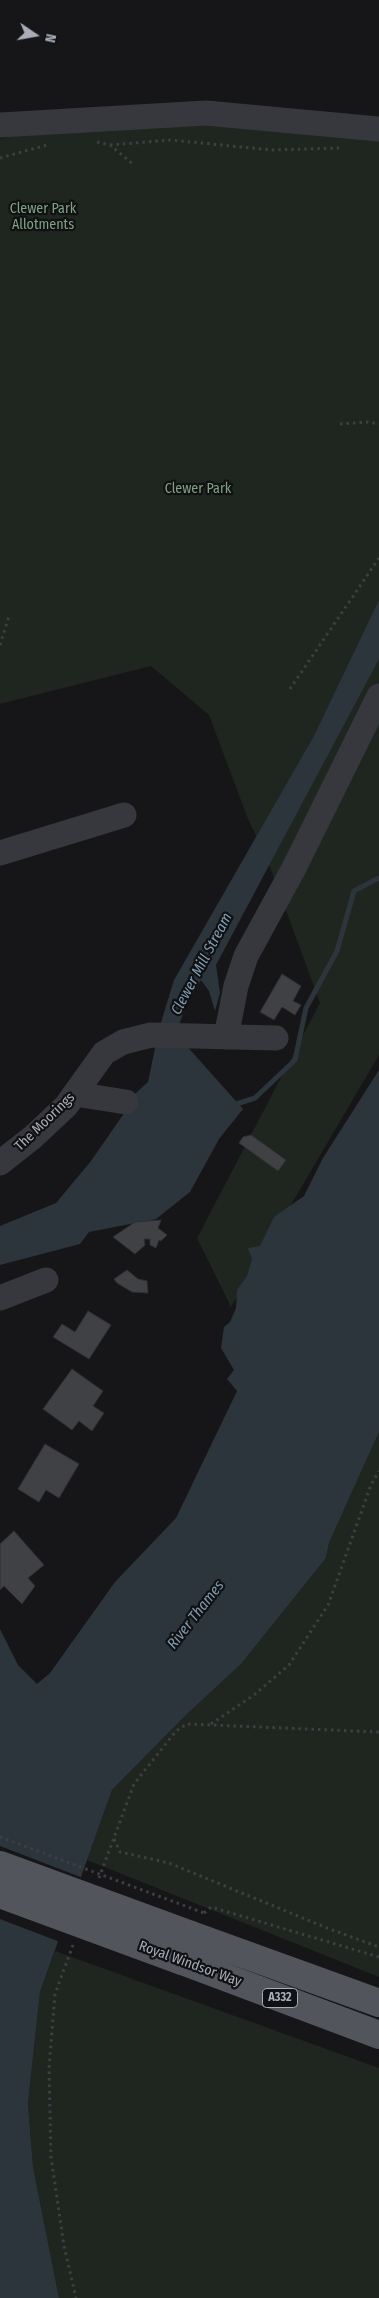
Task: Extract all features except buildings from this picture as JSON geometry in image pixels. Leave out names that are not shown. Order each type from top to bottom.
[{"type":"main road","name":"Royal Windsor Way","points":[[0,1865],[197,1924],[379,2003]]},
{"type":"main road","name":"Royal Windsor Way","points":[[0,1894],[379,2034]]},
{"type":"street","points":[[0,125],[206,114],[379,129]]},
{"type":"street","points":[[276,1038],[226,1037],[236,986],[246,956],[294,868],[379,696]]},
{"type":"street","points":[[0,853],[124,815]]},
{"type":"street","name":"The Moorings","points":[[0,1163],[33,1137],[66,1106],[104,1053],[123,1042],[151,1035],[226,1037]]},
{"type":"street","points":[[75,1094],[126,1102]]},
{"type":"street","points":[[0,1298],[46,1280]]},
{"type":"path","points":[[110,146],[171,140],[272,150],[340,148]]},
{"type":"path","points":[[93,141],[110,146],[134,165]]},
{"type":"path","points":[[0,158],[48,144]]},
{"type":"path","points":[[340,424],[368,422],[379,424]]},
{"type":"path","points":[[290,689],[379,558]]},
{"type":"path","points":[[0,645],[9,616]]},
{"type":"path","points":[[211,1724],[254,1695],[289,1665],[328,1605],[371,1486],[379,1471]]},
{"type":"path","points":[[96,1884],[134,1784],[176,1732],[187,1724],[379,1732]]},
{"type":"path","points":[[0,1838],[197,1924],[211,1907],[379,1957]]},
{"type":"path","points":[[114,1839],[120,1852],[169,1863],[327,1928],[379,1947]]},
{"type":"path","points":[[76,1937],[55,1994],[49,2068],[51,2158],[64,2246],[76,2298]]},
{"type":"green space","name":"Clewer Park","points":[[113,116],[379,117],[379,1055],[231,1307],[197,1238],[320,1003],[266,856],[248,819],[209,715],[151,666],[0,704],[0,139]]},
{"type":"green space","points":[[379,1432],[379,1977],[87,1860],[112,1790],[186,1715],[241,1664],[326,1558],[329,1543]]},
{"type":"green space","points":[[55,1951],[379,2068],[379,2298],[59,2298],[33,2167],[28,2103],[40,1992]]},
{"type":"water","name":"Clewer Mill Stream","points":[[379,600],[379,659],[216,965],[220,993],[215,1011],[209,991],[201,980],[185,1008],[176,1034],[243,1109],[219,1139],[190,1192],[156,1219],[89,1232],[80,1244],[0,1265],[0,1226],[56,1203],[91,1161],[125,1112],[126,1102],[148,1082],[159,1029],[174,980],[314,736]]},
{"type":"water","name":"River Thames","points":[[379,1070],[379,1432],[329,1543],[326,1558],[241,1664],[186,1715],[112,1790],[40,1992],[28,2103],[33,2167],[59,2298],[0,2298],[0,1629],[18,1665],[37,1684],[50,1673],[115,1582],[176,1518],[237,1391],[227,1379],[234,1370],[221,1348],[224,1327],[230,1322],[236,1308],[237,1290],[247,1276],[252,1259],[248,1248],[260,1246],[274,1217],[304,1196],[323,1158]]},
{"type":"pier","points":[[0,1846],[83,1878],[60,1942],[0,1919]]},
{"type":"waterway","points":[[233,1105],[255,1098],[295,1060],[306,1008],[337,951],[354,891],[379,878]]},
{"type":"park label","name":"Clewer Park Allotments","points":[[43,217]]}]
